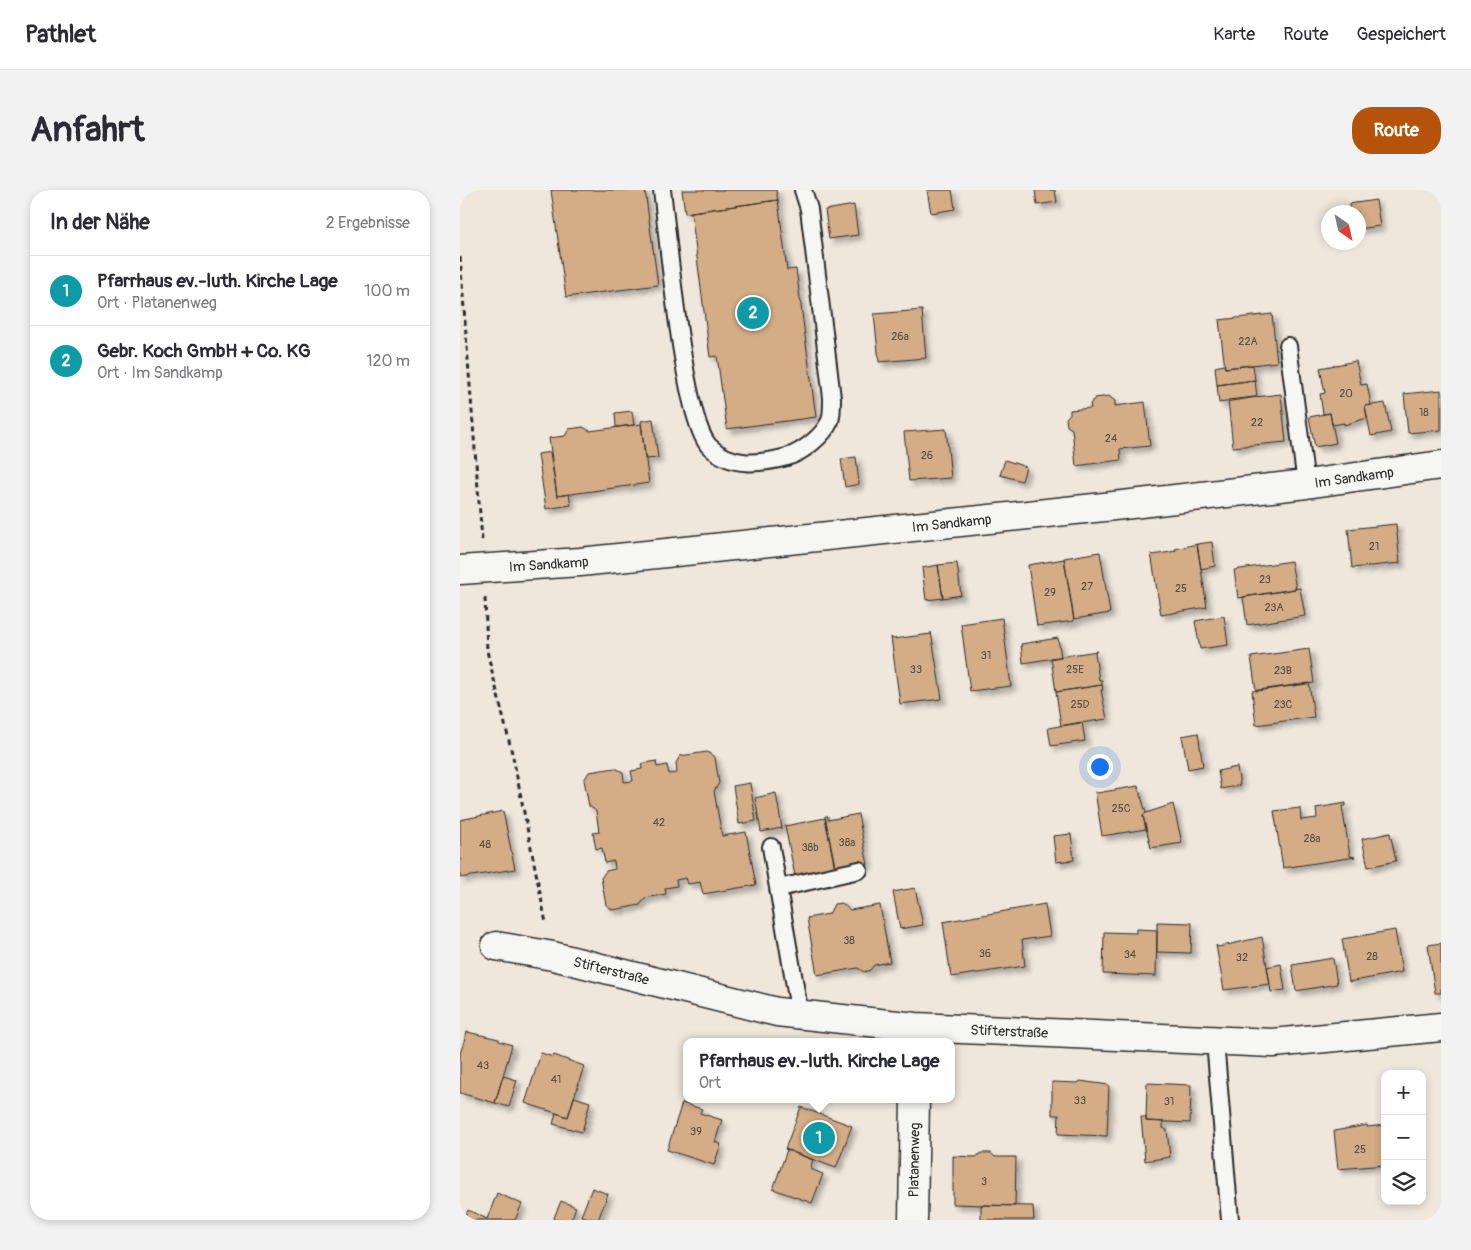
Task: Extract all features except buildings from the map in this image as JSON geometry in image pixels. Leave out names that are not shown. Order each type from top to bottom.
[{"type":"street","name":"Im Sandkamp","points":[[472,569],[610,559],[1123,506],[1306,484],[1441,465]]},
{"type":"street","name":"Stifterstraße","points":[[496,946],[553,956],[777,1012],[916,1034],[1273,1043],[1441,1027]]},
{"type":"street","name":"Platanenweg","points":[[913,1220],[915,1103]]},
{"type":"lane","points":[[662,190],[691,403],[698,427],[709,445],[726,459],[742,463],[769,462],[793,455],[817,439],[830,420],[832,398],[809,209],[803,190]]},
{"type":"lane","points":[[1288,346],[1306,484]]},
{"type":"lane","points":[[771,847],[780,888],[800,1015]]},
{"type":"lane","points":[[780,888],[860,870]]},
{"type":"lane","points":[[1215,1041],[1230,1220]]},
{"type":"path","points":[[460,257],[472,569],[487,651],[513,757],[553,956]]},
{"type":"place","name":"Gebr. Koch GmbH + Co. KG","points":[[753,313]]},
{"type":"place","name":"Pfarrhaus ev.-luth. Kirche Lage","points":[[819,1138]]}]
